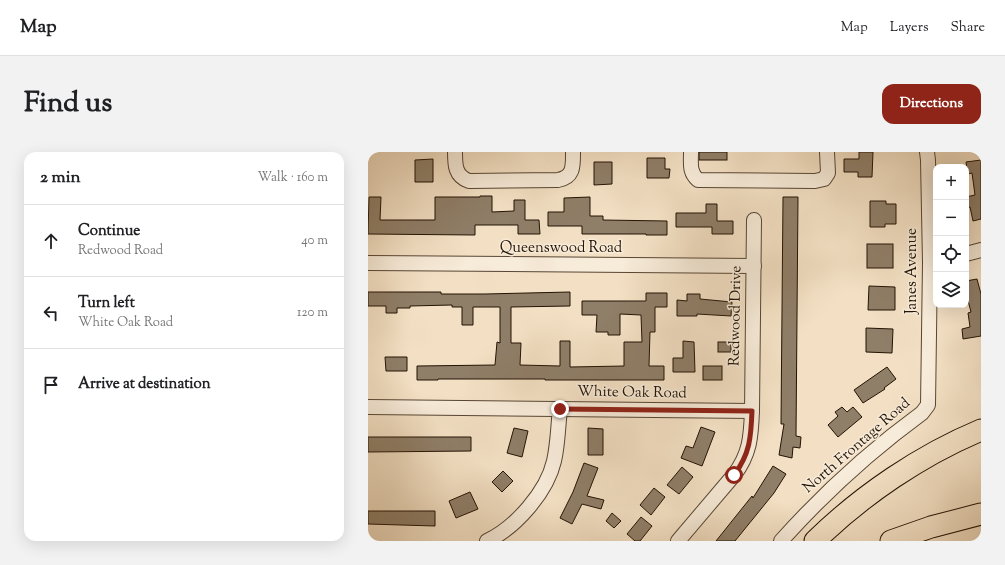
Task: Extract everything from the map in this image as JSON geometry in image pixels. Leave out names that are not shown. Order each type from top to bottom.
[{"type":"highway","points":[[815,541],[864,499],[904,472],[946,446],[981,430]]},
{"type":"highway","points":[[891,541],[931,527],[981,514]]},
{"type":"street","points":[[455,152],[456,171],[463,179],[469,181],[564,179],[572,171],[573,152]]},
{"type":"street","points":[[691,152],[690,167],[693,175],[698,180],[815,181],[824,178],[828,173],[827,152]]},
{"type":"street","name":"Janes Avenue","points":[[927,152],[933,263],[928,389]]},
{"type":"street","name":"Redwood Drive","points":[[678,541],[742,464],[748,452],[751,435],[752,411],[754,220]]},
{"type":"street","points":[[969,253],[981,250]]},
{"type":"street","name":"Queenswood Road","points":[[368,263],[754,266]]},
{"type":"street","name":"North Frontage Road","points":[[781,541],[822,497],[866,457],[922,413],[928,405],[928,389]]},
{"type":"street","name":"White Oak Road","points":[[368,407],[752,411]]},
{"type":"street","points":[[487,541],[509,527],[538,496],[554,462],[560,409]]},
{"type":"building","points":[[699,152],[727,152],[727,160],[699,160]]},
{"type":"building","points":[[859,152],[873,152],[872,177],[858,177],[858,172],[844,172],[844,159],[859,159]]},
{"type":"building","points":[[647,158],[665,158],[665,169],[670,169],[669,178],[647,178]]},
{"type":"building","points":[[433,159],[433,182],[415,182],[415,160]]},
{"type":"building","points":[[981,160],[981,219],[973,221],[969,207],[969,196],[975,195],[972,173],[969,174],[969,164],[966,164],[966,162]]},
{"type":"building","points":[[594,162],[612,162],[612,184],[594,185]]},
{"type":"building","points":[[492,196],[492,212],[514,211],[514,200],[525,200],[525,220],[539,220],[540,234],[518,234],[518,225],[475,225],[475,235],[368,234],[369,197],[381,197],[380,220],[435,220],[435,197]]},
{"type":"building","points":[[590,197],[590,216],[603,216],[603,220],[667,221],[667,235],[582,234],[582,226],[548,226],[548,212],[564,212],[564,198]]},
{"type":"building","points":[[783,197],[798,197],[796,436],[801,437],[800,448],[793,447],[792,458],[779,455],[784,424],[781,424]]},
{"type":"building","points":[[870,201],[886,201],[886,204],[896,204],[896,224],[885,224],[885,227],[870,227]]},
{"type":"building","points":[[706,204],[717,204],[717,221],[733,221],[733,234],[712,234],[712,227],[676,227],[676,213],[706,213]]},
{"type":"building","points":[[867,244],[893,244],[893,268],[867,268]]},
{"type":"building","points":[[977,279],[981,294],[981,336],[963,339],[962,329],[970,327],[968,313],[971,312],[969,304],[969,280]]},
{"type":"building","points":[[869,286],[895,287],[895,310],[868,310]]},
{"type":"building","points":[[368,292],[441,292],[441,294],[485,294],[570,292],[570,306],[511,307],[511,343],[521,343],[520,365],[560,366],[560,341],[570,341],[570,367],[624,366],[624,342],[642,342],[641,315],[620,314],[620,335],[608,335],[608,332],[596,332],[597,315],[582,315],[582,301],[646,301],[646,293],[667,293],[667,307],[655,307],[655,332],[650,332],[649,366],[664,366],[664,380],[417,380],[417,366],[495,365],[497,342],[500,343],[500,307],[473,307],[473,325],[462,325],[462,307],[452,307],[452,305],[410,306],[410,308],[397,308],[397,313],[386,313],[386,306],[368,306]]},
{"type":"building","points":[[687,294],[700,294],[700,299],[732,302],[731,316],[697,314],[697,316],[677,316],[677,300],[687,301]]},
{"type":"building","points":[[866,328],[893,329],[892,353],[866,352]]},
{"type":"building","points":[[683,341],[694,342],[695,372],[673,372],[673,358],[683,358]]},
{"type":"building","points":[[718,342],[731,342],[731,352],[718,352]]},
{"type":"building","points":[[385,357],[407,357],[407,371],[386,371]]},
{"type":"building","points":[[703,366],[722,366],[722,380],[703,380]]},
{"type":"building","points":[[887,367],[896,379],[884,388],[885,389],[863,403],[854,390]]},
{"type":"building","points":[[842,407],[847,412],[853,407],[862,417],[838,437],[828,425],[838,416],[835,412]]},
{"type":"building","points":[[701,427],[715,432],[702,466],[681,458],[686,446],[693,448]]},
{"type":"building","points":[[514,428],[528,431],[522,457],[507,453]]},
{"type":"building","points":[[588,428],[603,429],[603,455],[588,455]]},
{"type":"building","points":[[368,437],[471,437],[471,451],[368,452]]},
{"type":"building","points":[[584,463],[598,468],[587,496],[604,500],[601,509],[582,504],[572,524],[560,518],[573,492]]},
{"type":"building","points":[[773,466],[786,474],[774,493],[735,541],[716,541],[752,496],[753,498]]},
{"type":"building","points":[[682,467],[693,477],[679,494],[667,485]]},
{"type":"building","points":[[503,471],[513,481],[502,492],[492,482]]},
{"type":"building","points":[[654,488],[665,497],[651,515],[640,505]]},
{"type":"building","points":[[470,492],[478,509],[456,518],[449,501]]},
{"type":"building","points":[[368,511],[435,511],[435,526],[368,524]]},
{"type":"building","points":[[612,513],[621,521],[614,528],[606,521]]},
{"type":"building","points":[[641,517],[652,526],[640,541],[635,541],[627,534]]},
{"type":"route","points":[[560,409],[752,411],[751,435],[748,452],[734,475]]}]
